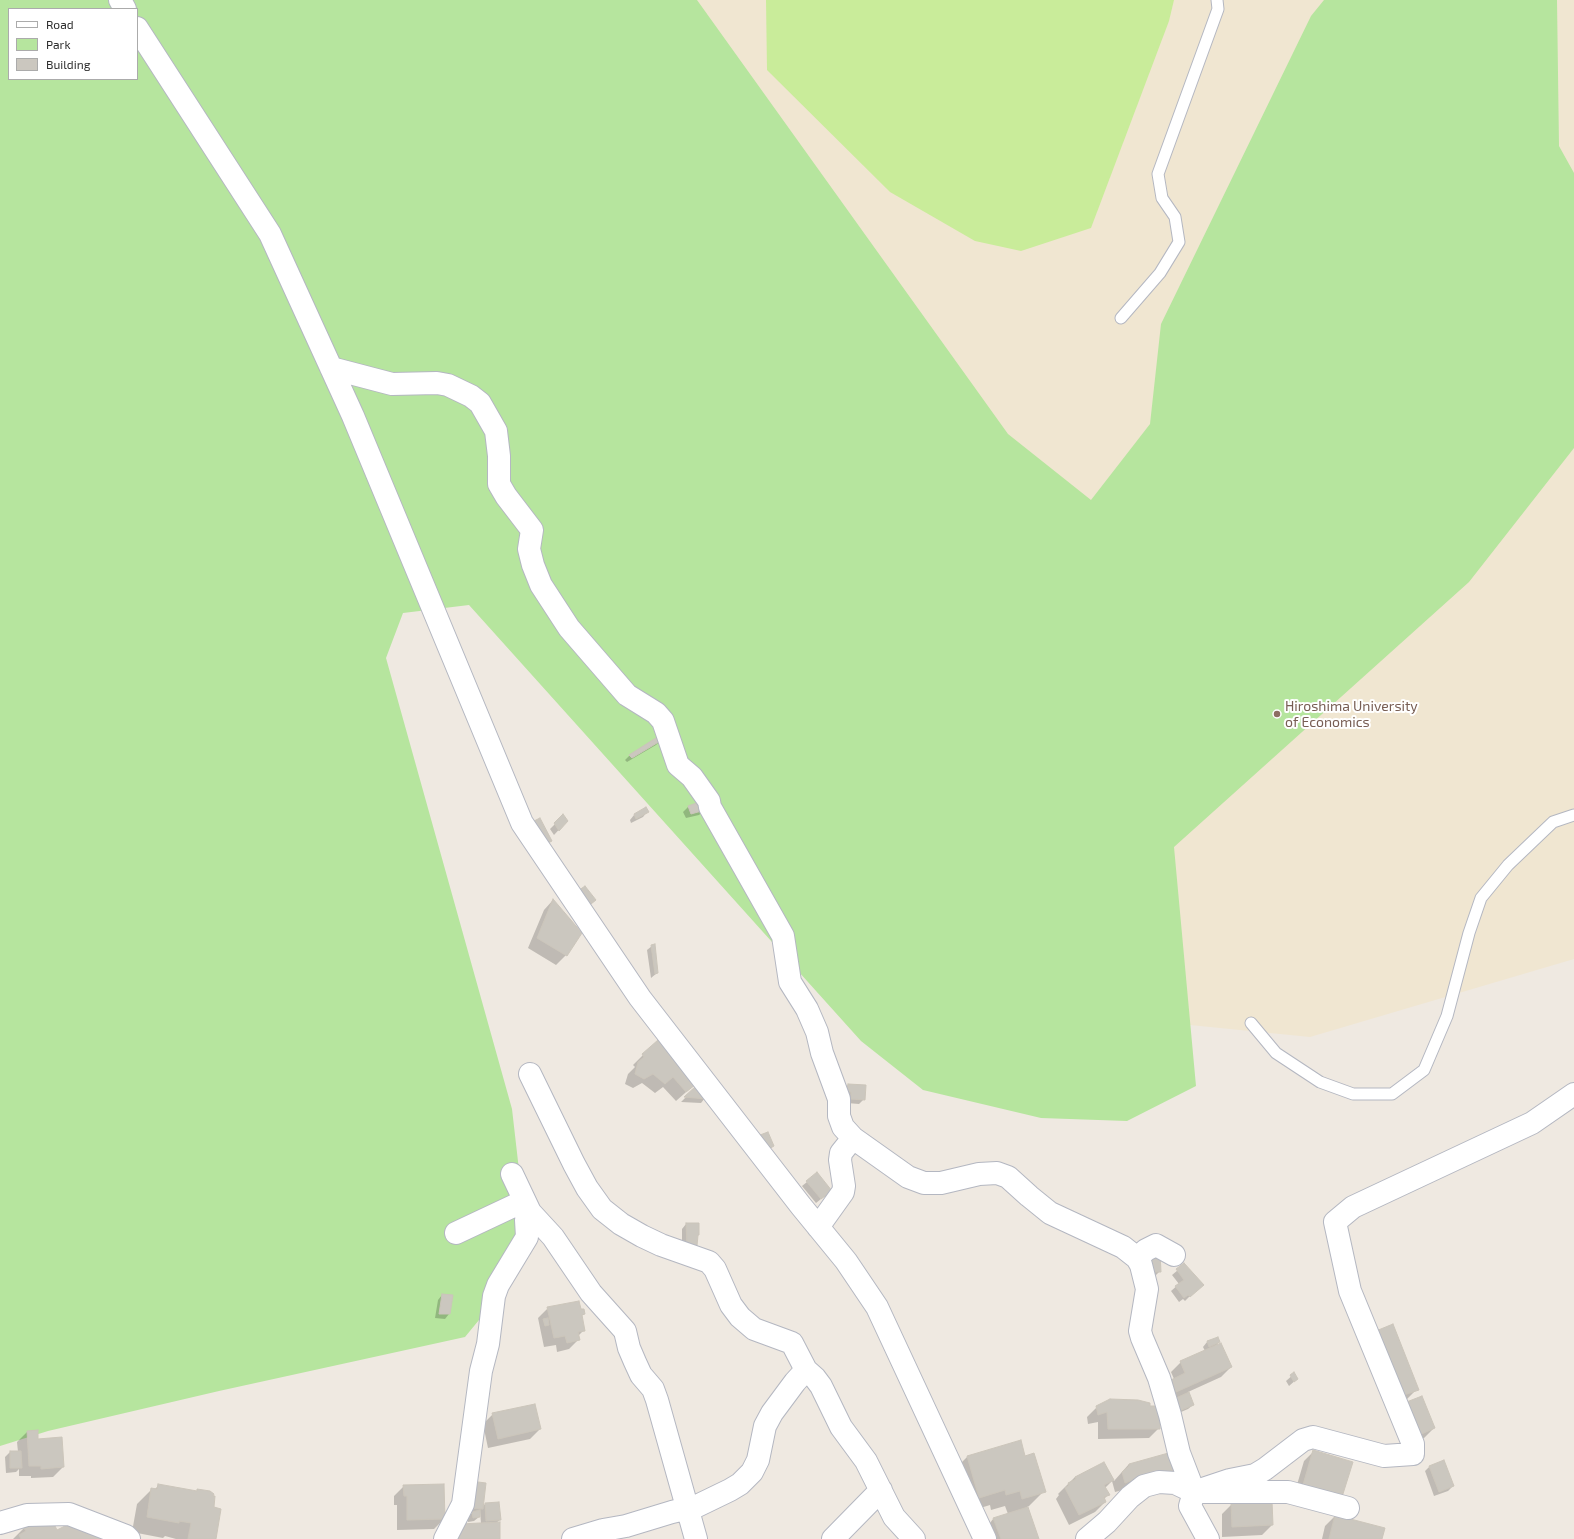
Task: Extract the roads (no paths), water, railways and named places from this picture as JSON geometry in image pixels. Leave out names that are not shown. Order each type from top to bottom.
[{"type":"street","points":[[138,30],[270,234],[353,416],[522,823],[640,998],[846,1261],[877,1307],[985,1539]]},
{"type":"street","points":[[331,368],[392,384],[448,384],[471,396],[480,403],[496,431],[499,456],[499,484],[506,496],[532,530],[529,549],[533,565],[541,585],[569,628],[627,695],[656,713],[663,721],[678,764],[692,777],[709,801],[710,807],[783,936],[790,982],[807,1009],[817,1032],[822,1052],[839,1099],[839,1116],[843,1127],[853,1138],[908,1177],[924,1182],[941,1183],[979,1174],[997,1173],[1008,1177],[1050,1213],[1123,1247],[1137,1258],[1141,1265],[1147,1289],[1140,1330],[1142,1338],[1159,1378],[1179,1453],[1194,1492],[1190,1506],[1208,1539]]},
{"type":"street","points":[[530,1074],[574,1164],[587,1188],[602,1209],[621,1224],[642,1236],[661,1245],[709,1262],[715,1269],[731,1305],[740,1317],[754,1329],[792,1343],[806,1370],[821,1386],[841,1427],[866,1461],[894,1516],[913,1539]]},
{"type":"street","points":[[1194,1492],[1230,1480],[1255,1475],[1266,1469],[1303,1440],[1313,1437],[1384,1456],[1413,1454],[1413,1444],[1350,1291],[1335,1222],[1353,1207],[1532,1124],[1574,1094]]},
{"type":"street","points":[[818,1227],[843,1192],[844,1186],[840,1160],[841,1153],[853,1138]]},
{"type":"street","points":[[512,1174],[527,1207],[553,1237],[591,1293],[625,1330],[634,1362],[641,1375],[653,1389],[657,1400],[696,1539]]},
{"type":"street","points":[[456,1233],[527,1207]]},
{"type":"street","points":[[445,1539],[463,1504],[481,1371],[488,1344],[494,1296],[498,1285],[527,1237],[527,1207]]},
{"type":"street","points":[[1137,1258],[1146,1250],[1156,1245],[1174,1255]]},
{"type":"street","points":[[573,1539],[697,1506],[740,1484],[752,1472],[758,1460],[765,1426],[772,1413],[790,1387],[806,1370]]},
{"type":"street","points":[[1087,1539],[1107,1522],[1130,1497],[1144,1486],[1159,1482],[1175,1483],[1194,1492],[1288,1492],[1348,1508]]},
{"type":"street","points":[[833,1539],[881,1490]]},
{"type":"street","points":[[0,1523],[27,1515],[69,1514],[126,1536],[129,1539]]},
{"type":"lane","points":[[1121,318],[1160,273],[1179,242],[1175,217],[1162,198],[1158,174],[1218,9],[1217,0]]},
{"type":"lane","points":[[1251,1023],[1276,1052],[1320,1082],[1354,1094],[1392,1094],[1424,1070],[1447,1016],[1469,933],[1481,898],[1508,865],[1553,822],[1574,815]]},
{"type":"place","name":"Hiroshima University of Economics","points":[[1277,714]]}]
